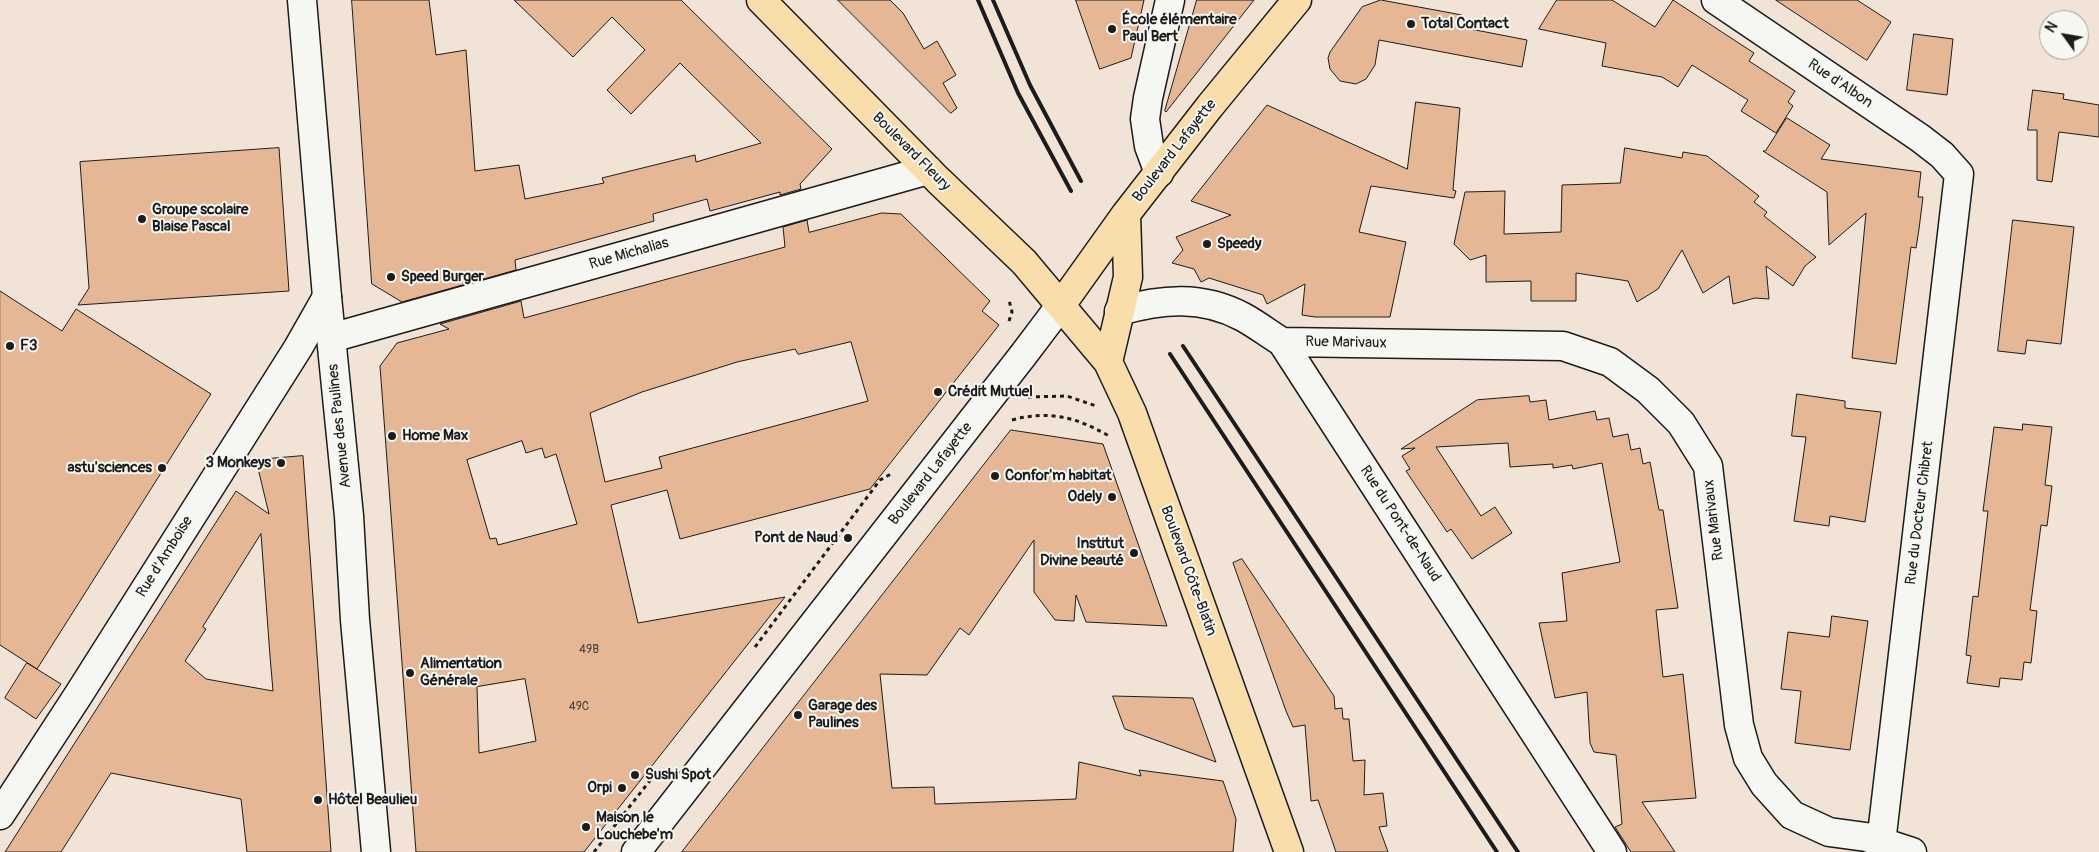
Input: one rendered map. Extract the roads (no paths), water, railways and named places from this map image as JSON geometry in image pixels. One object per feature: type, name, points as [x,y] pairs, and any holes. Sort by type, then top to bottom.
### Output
[{"type":"main road","name":"Boulevard Fleury","points":[[761,0],[928,170],[1024,262],[1061,305]]},
{"type":"main road","name":"Boulevard Lafayette","points":[[1061,305],[1126,214],[1210,106],[1297,0]]},
{"type":"main road","points":[[1108,362],[1128,277],[1126,214]]},
{"type":"main road","name":"Boulevard Côte-Blatin","points":[[1061,305],[1108,362],[1132,413],[1288,852]]},
{"type":"street","name":"Avenue des Paulines","points":[[302,0],[376,852]]},
{"type":"street","points":[[1159,173],[1149,146],[1145,119],[1170,0]]},
{"type":"street","name":"Rue d'Albon","points":[[1716,0],[1920,138],[1942,155],[1959,174]]},
{"type":"street","name":"Rue Michalias","points":[[330,338],[928,170]]},
{"type":"street","name":"Rue du Docteur Chibret","points":[[1881,848],[1959,174]]},
{"type":"street","name":"Rue d'Amboise","points":[[0,815],[282,374],[327,297]]},
{"type":"street","name":"Rue du Pont-de-Naud","points":[[1119,311],[1151,302],[1181,300],[1212,305],[1242,317],[1282,342],[1612,852]]},
{"type":"street","name":"Boulevard Lafayette","points":[[636,852],[1061,305]]},
{"type":"street","name":"Rue Marivaux","points":[[1282,342],[1563,346],[1610,362],[1648,390],[1681,423],[1708,466],[1739,725],[1748,758],[1764,784],[1792,815],[1829,832],[1866,837],[1881,848],[1912,852]]},
{"type":"railway","points":[[978,0],[1018,93],[1071,191]]},
{"type":"railway","points":[[993,0],[1030,85],[1081,181]]},
{"type":"railway","points":[[1183,346],[1518,852]]},
{"type":"railway","points":[[1170,354],[1497,852]]},
{"type":"place","name":"Total Contact","points":[[1411,24]]},
{"type":"place","name":"École élémentaire Paul Bert","points":[[1112,29]]},
{"type":"place","name":"Groupe scolaire Blaise Pascal","points":[[142,219]]},
{"type":"place","name":"Speedy","points":[[1207,244]]},
{"type":"place","name":"Speed Burger","points":[[391,277]]},
{"type":"place","name":"F3","points":[[10,346]]},
{"type":"place","name":"Crédit Mutuel","points":[[938,392]]},
{"type":"place","name":"Home Max","points":[[392,436]]},
{"type":"place","name":"3 Monkeys","points":[[281,463]]},
{"type":"place","name":"astu'sciences","points":[[162,468]]},
{"type":"place","name":"Confor'm habitat","points":[[995,476]]},
{"type":"place","name":"Odely","points":[[1112,497]]},
{"type":"place","name":"Pont de Naud","points":[[848,538]]},
{"type":"place","name":"Institut Divine beauté","points":[[1134,553]]},
{"type":"place","name":"Alimentation Générale","points":[[410,673]]},
{"type":"place","name":"Garage des Paulines","points":[[798,715]]},
{"type":"place","name":"Sushi Spot","points":[[635,775]]},
{"type":"place","name":"Orpi","points":[[622,788]]},
{"type":"place","name":"Hôtel Beaulieu","points":[[318,800]]},
{"type":"place","name":"Maison le Louchebe'm","points":[[586,827]]}]
